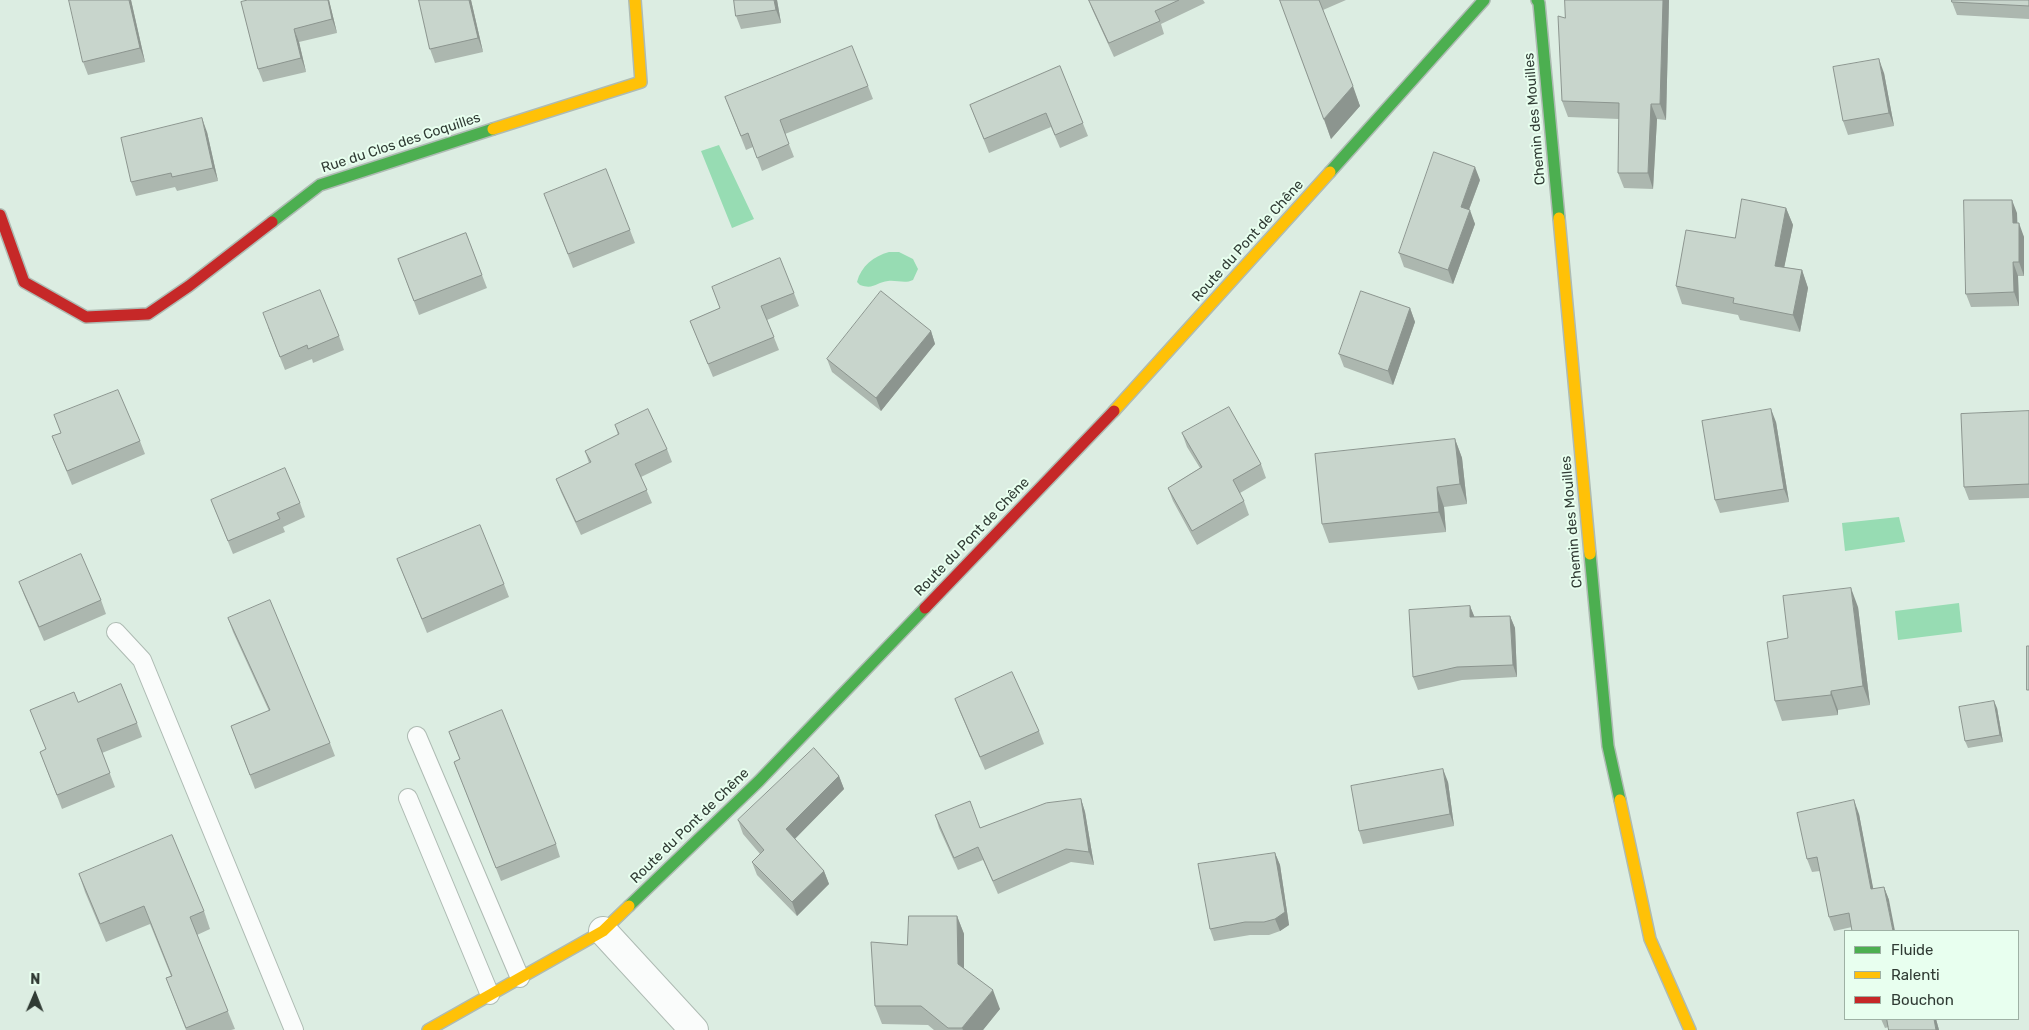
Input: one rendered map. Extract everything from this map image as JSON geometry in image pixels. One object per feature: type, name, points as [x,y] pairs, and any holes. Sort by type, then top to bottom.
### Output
[{"type":"street","name":"Rue du Clos des Coquilles","points":[[0,215],[24,282],[86,317],[148,314],[189,286],[320,185],[641,82],[634,0]]},
{"type":"street","name":"Route du Pont de Chêne","points":[[428,1030],[602,931],[759,781],[1144,380],[1484,0]]},
{"type":"street","name":"Chemin des Mouilles","points":[[1537,0],[1540,12],[1608,746],[1650,938],[1690,1030]]},
{"type":"street","points":[[602,931],[694,1030]]},
{"type":"lane","points":[[116,632],[142,660],[294,1030]]},
{"type":"lane","points":[[417,736],[520,978]]},
{"type":"lane","points":[[408,798],[490,995]]},
{"type":"shaded area","points":[[719,145],[754,219],[732,228],[701,151]]},
{"type":"shaded area","points":[[889,252],[899,252],[913,259],[918,269],[913,280],[907,282],[888,281],[869,287],[860,285],[857,282],[859,276],[869,262]]},
{"type":"shaded area","points":[[1899,517],[1905,542],[1845,551],[1842,523]]},
{"type":"shaded area","points":[[1959,603],[1962,632],[1898,640],[1895,611]]},
{"type":"building","points":[[69,0],[129,0],[140,48],[83,62]]},
{"type":"building","points":[[248,0],[328,0],[332,19],[294,29],[301,58],[258,69],[241,2]]},
{"type":"building","points":[[419,0],[469,0],[478,38],[430,49]]},
{"type":"building","points":[[734,0],[774,0],[776,10],[736,16]]},
{"type":"building","points":[[1089,0],[1179,0],[1155,11],[1160,21],[1109,43]]},
{"type":"building","points":[[1280,0],[1319,0],[1353,86],[1324,119]]},
{"type":"building","points":[[1565,0],[1663,0],[1660,104],[1651,104],[1648,173],[1618,173],[1619,103],[1562,101],[1558,16],[1565,18]]},
{"type":"building","points":[[1952,0],[2029,0],[2029,6],[1952,2]]},
{"type":"building","points":[[852,46],[868,86],[780,120],[789,144],[757,158],[748,133],[741,136],[725,97]]},
{"type":"building","points":[[1879,59],[1889,113],[1843,121],[1833,67]]},
{"type":"building","points":[[1060,66],[1083,123],[1055,135],[1046,113],[984,139],[970,105]]},
{"type":"building","points":[[202,118],[213,168],[172,177],[171,173],[131,182],[121,138]]},
{"type":"building","points":[[1434,152],[1475,167],[1461,207],[1470,210],[1448,270],[1399,253]]},
{"type":"building","points":[[606,169],[630,230],[568,254],[544,194]]},
{"type":"building","points":[[1742,199],[1786,208],[1775,266],[1802,270],[1793,315],[1733,303],[1734,298],[1676,286],[1686,230],[1735,238]]},
{"type":"building","points":[[1964,200],[2012,200],[2013,223],[2019,223],[2019,262],[2013,262],[2014,292],[1966,294]]},
{"type":"building","points":[[466,233],[482,275],[414,301],[398,259]]},
{"type":"building","points":[[780,258],[794,293],[761,306],[774,337],[708,364],[690,321],[720,308],[712,287]]},
{"type":"building","points":[[320,290],[339,336],[308,349],[307,345],[280,357],[263,313]]},
{"type":"building","points":[[881,291],[931,331],[876,398],[827,359]]},
{"type":"building","points":[[1361,291],[1410,308],[1388,371],[1339,354]]},
{"type":"building","points":[[118,390],[140,441],[67,471],[52,436],[61,433],[54,415]]},
{"type":"building","points":[[1229,407],[1261,464],[1233,480],[1244,501],[1192,531],[1168,488],[1202,467],[1182,433]]},
{"type":"building","points":[[648,409],[667,449],[635,464],[647,490],[576,522],[556,479],[591,462],[585,451],[619,434],[615,425]]},
{"type":"building","points":[[1771,409],[1784,489],[1715,500],[1702,421]]},
{"type":"building","points":[[2029,411],[2029,484],[1964,487],[1961,414]]},
{"type":"building","points":[[1455,439],[1460,484],[1437,487],[1439,512],[1322,524],[1315,454]]},
{"type":"building","points":[[285,468],[300,503],[277,513],[280,519],[228,541],[211,500]]},
{"type":"building","points":[[480,525],[504,584],[422,619],[397,559]]},
{"type":"building","points":[[81,554],[101,600],[39,627],[19,582]]},
{"type":"building","points":[[1851,588],[1863,686],[1831,691],[1831,695],[1775,701],[1767,642],[1788,638],[1783,596]]},
{"type":"building","points":[[270,600],[330,743],[250,775],[231,726],[270,710],[228,618]]},
{"type":"building","points":[[1470,606],[1470,617],[1510,616],[1513,665],[1457,667],[1413,677],[1409,610]]},
{"type":"building","points":[[2027,646],[2029,646],[2029,690],[2027,690]]},
{"type":"building","points":[[1012,672],[1039,731],[980,757],[955,699]]},
{"type":"building","points":[[121,684],[137,723],[97,739],[110,773],[57,795],[40,752],[46,749],[30,710],[74,692],[78,702]]},
{"type":"building","points":[[1994,701],[2000,735],[1965,741],[1959,707]]},
{"type":"building","points":[[502,710],[556,844],[496,868],[454,762],[460,759],[449,732]]},
{"type":"building","points":[[814,748],[839,776],[786,829],[824,871],[792,902],[752,862],[764,850],[738,820]]},
{"type":"building","points":[[1443,769],[1450,814],[1359,831],[1351,786]]},
{"type":"building","points":[[1081,799],[1089,852],[1066,849],[993,881],[978,847],[954,858],[935,815],[970,801],[980,828],[1046,803]]},
{"type":"building","points":[[1854,800],[1871,889],[1884,887],[1893,930],[1852,930],[1849,913],[1829,917],[1817,857],[1807,859],[1797,813]]},
{"type":"building","points":[[172,835],[204,911],[190,917],[228,1011],[186,1028],[166,978],[172,976],[144,906],[100,924],[79,874]]},
{"type":"building","points":[[1275,853],[1285,912],[1275,919],[1264,922],[1245,922],[1210,929],[1198,864]]},
{"type":"building","points":[[909,916],[957,916],[958,964],[993,990],[962,1028],[948,1028],[921,1006],[875,1006],[871,942],[907,945]]},
{"type":"building","points":[[1887,1020],[1934,1020],[1936,1030],[1889,1030]]},
{"type":"traffic: fast","points":[[1330,172],[1484,0]]},
{"type":"traffic: fast","points":[[1537,0],[1539,3],[1559,218]]},
{"type":"traffic: fast","points":[[272,222],[320,185],[493,129]]},
{"type":"traffic: fast","points":[[1590,554],[1608,746],[1620,800]]},
{"type":"traffic: fast","points":[[629,906],[759,781],[925,608]]},
{"type":"traffic: slow","points":[[493,129],[641,82],[635,0]]},
{"type":"traffic: slow","points":[[1114,411],[1330,172]]},
{"type":"traffic: slow","points":[[1559,218],[1590,554]]},
{"type":"traffic: slow","points":[[1620,800],[1650,939],[1690,1030]]},
{"type":"traffic: slow","points":[[428,1030],[603,931],[629,906]]},
{"type":"traffic: jam","points":[[0,215],[24,282],[86,317],[148,314],[189,286],[272,222]]},
{"type":"traffic: jam","points":[[925,608],[1114,411]]}]
